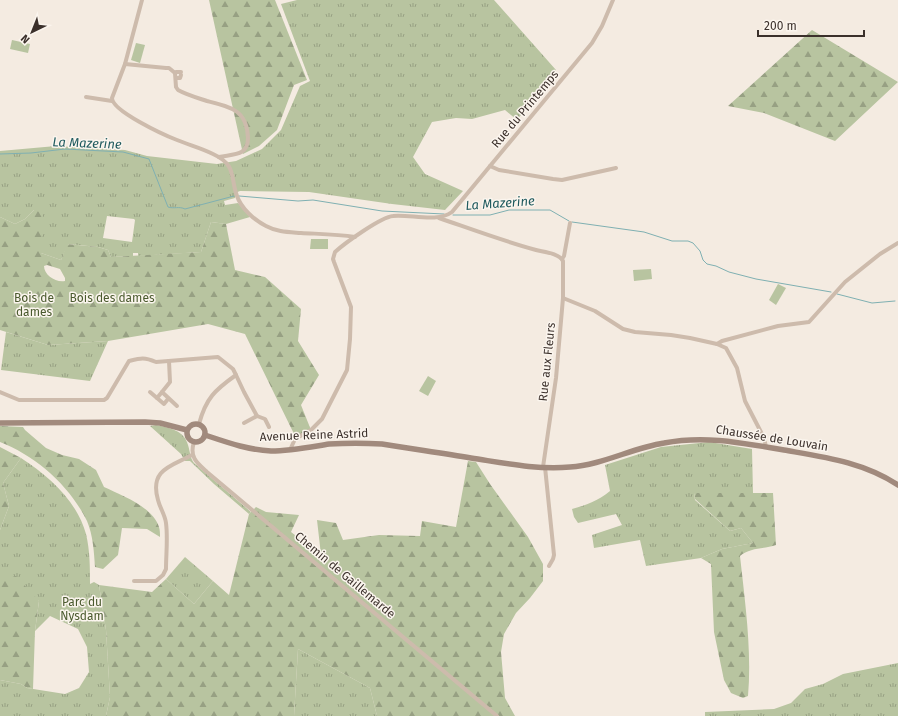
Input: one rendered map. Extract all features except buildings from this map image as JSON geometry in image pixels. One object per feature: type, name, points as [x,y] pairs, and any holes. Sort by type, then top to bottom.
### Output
[{"type":"main road","points":[[0,423],[145,422],[160,423],[186,430]]},
{"type":"main road","points":[[198,424],[203,427],[205,435],[199,442],[194,442],[188,439],[186,430],[190,425],[198,424]]},
{"type":"main road","name":"Avenue Reine Astrid","points":[[205,435],[230,443],[271,451],[340,443],[363,443],[382,444],[450,455]]},
{"type":"main road","name":"Chaussée de Louvain","points":[[450,455],[511,464],[544,467],[581,466],[650,446],[680,440],[728,440],[836,459],[864,467],[886,477],[898,485]]},
{"type":"street","points":[[112,101],[125,64],[142,0]]},
{"type":"street","name":"Rue du Printemps","points":[[437,217],[445,216],[452,212],[592,43],[602,26],[613,0]]},
{"type":"street","points":[[125,64],[166,68],[175,75],[176,87],[178,90],[236,110],[244,119],[248,130],[248,145],[246,149],[241,152],[220,157]]},
{"type":"street","points":[[175,75],[176,72],[181,74]]},
{"type":"street","points":[[86,97],[112,101],[122,111],[150,127],[177,140],[220,157],[227,164],[232,173],[239,200],[252,216],[262,224],[280,232],[356,237]]},
{"type":"street","points":[[490,166],[499,170],[553,180],[616,168]]},
{"type":"street","points":[[290,450],[295,439],[312,430],[322,419],[347,370],[351,307],[333,258],[335,252],[356,237],[386,217],[437,217],[555,255],[562,259]]},
{"type":"street","name":"Rue aux Fleurs","points":[[549,566],[554,555],[544,467],[556,378],[563,298],[562,259],[564,256],[570,223]]},
{"type":"street","points":[[717,344],[722,341],[778,326],[808,322],[845,282],[871,261],[898,243]]},
{"type":"street","points":[[563,298],[595,311],[623,329],[635,332],[678,336],[717,344],[726,348],[737,368],[745,401],[764,438],[766,447]]},
{"type":"street","points":[[0,392],[20,400],[104,400],[107,398],[129,361],[148,358],[156,362],[218,357],[234,370],[257,416],[265,419],[269,427]]},
{"type":"street","points":[[157,398],[170,382],[169,361]]},
{"type":"street","points":[[198,424],[203,408],[211,396],[236,375]]},
{"type":"street","points":[[150,392],[164,404],[168,398]]},
{"type":"street","points":[[162,392],[177,406]]},
{"type":"street","points":[[244,422],[257,416]]},
{"type":"street","points":[[134,581],[156,581],[165,573],[166,524],[156,493],[158,480],[166,467],[192,455],[194,442]]},
{"type":"street","name":"Chemin de Gaillemarde","points":[[192,455],[208,472],[497,716]]},
{"type":"green space","points":[[209,0],[275,0],[307,80],[294,85],[277,130],[259,146],[243,154]]},
{"type":"green space","points":[[297,0],[494,0],[556,70],[517,120],[505,110],[472,119],[456,118],[432,122],[413,157],[425,174],[463,191],[445,210],[309,192],[240,191],[235,193],[235,198],[224,201],[225,205],[238,203],[250,217],[226,224],[211,222],[201,252],[138,256],[138,253],[133,253],[133,256],[111,257],[108,250],[98,247],[68,244],[61,260],[41,253],[34,210],[25,219],[15,224],[0,217],[0,151],[56,146],[125,150],[147,156],[217,164],[236,161],[262,149],[281,130],[300,86],[310,81],[281,4]],"holes":[[[107,216],[134,219],[132,242],[103,238]]]},
{"type":"green space","points":[[812,30],[898,82],[835,141],[764,113],[728,106]]},
{"type":"green space","points":[[12,40],[30,44],[28,53],[10,49]]},
{"type":"green space","points":[[136,43],[145,45],[140,63],[131,60]]},
{"type":"green space","name":"Bois des dames","points":[[34,210],[43,213],[41,253],[61,260],[67,244],[98,247],[108,250],[111,257],[201,252],[211,222],[226,224],[235,270],[265,277],[301,309],[298,341],[319,375],[301,405],[311,430],[296,438],[245,334],[208,324],[108,341],[48,345],[0,330],[0,217],[15,224],[25,219]],"holes":[[[47,265],[60,269],[65,281],[58,281],[51,278],[46,272],[44,266]]]},
{"type":"green space","points":[[311,239],[328,239],[328,249],[310,249]]},
{"type":"green space","points":[[651,269],[652,279],[634,281],[633,270]]},
{"type":"green space","points":[[778,284],[786,288],[776,305],[769,300]]},
{"type":"green space","points":[[6,332],[48,345],[108,341],[90,381],[1,370]]},
{"type":"green space","points":[[428,376],[436,381],[428,396],[419,391]]},
{"type":"green space","points":[[156,425],[175,430],[180,433],[186,440],[194,463],[251,512],[249,514],[190,461],[185,461],[181,454],[150,426]]},
{"type":"green space","points":[[0,426],[23,427],[46,448],[62,455],[79,459],[96,470],[104,487],[136,502],[150,513],[156,520],[159,527],[160,537],[147,529],[122,528],[118,555],[103,569],[95,567],[91,532],[80,508],[61,484],[39,464],[26,455],[0,442]]},
{"type":"green space","points":[[709,442],[752,449],[753,493],[694,493],[695,500],[730,531],[741,528],[753,543],[722,549],[701,558],[646,566],[640,540],[594,548],[592,535],[622,525],[616,514],[578,523],[574,517],[572,509],[592,502],[610,491],[605,465],[661,447]]},
{"type":"green space","points":[[0,447],[21,458],[3,483],[9,506],[0,530]]},
{"type":"green space","name":"Parc du Nysdam","points":[[21,458],[42,473],[61,490],[76,511],[86,534],[90,565],[90,584],[94,582],[99,585],[106,630],[110,697],[106,716],[0,716],[0,680],[21,684],[27,688],[65,694],[79,688],[89,672],[87,647],[78,629],[50,616],[35,631],[39,601],[0,580],[0,530],[9,506],[3,483]]},
{"type":"green space","points":[[468,461],[476,462],[528,537],[543,564],[543,581],[516,613],[504,634],[501,652],[505,698],[515,716],[377,716],[370,688],[298,649],[294,716],[106,716],[110,697],[106,630],[99,585],[152,592],[166,579],[194,604],[213,581],[229,595],[249,514],[256,507],[266,512],[299,515],[291,532],[321,555],[317,520],[336,523],[343,540],[379,535],[420,536],[422,521],[456,527]]},
{"type":"green space","points":[[694,493],[773,493],[776,545],[748,551],[740,556],[749,661],[748,696],[743,698],[731,693],[724,680],[714,632],[711,564],[701,558],[722,549],[753,543],[741,528],[730,531],[695,499]]},
{"type":"green space","points":[[185,557],[213,581],[194,604],[166,579]]},
{"type":"green space","points":[[16,576],[39,601],[35,631],[33,689],[27,688],[21,684],[0,680],[0,580]]},
{"type":"green space","points":[[298,649],[370,688],[377,716],[294,716]]},
{"type":"green space","points":[[898,663],[898,716],[705,716],[705,712],[774,709],[791,703],[805,689],[823,684],[843,674]]},
{"type":"waterway","name":"La Mazerine","points":[[0,154],[31,153],[65,149],[123,152],[149,159],[168,207],[185,209],[234,196]]},
{"type":"waterway","name":"La Mazerine","points":[[239,196],[298,201],[313,200],[382,211],[444,214]]},
{"type":"waterway","name":"La Mazerine","points":[[453,215],[490,215],[509,210],[550,210],[569,221]]},
{"type":"waterway","points":[[572,222],[644,232],[672,241],[688,241],[693,243],[700,251],[703,260],[707,264],[729,272],[756,279],[831,292]]},
{"type":"waterway","points":[[837,294],[872,303],[895,301]]},
{"type":"park label","name":"Bois de dames","points":[[34,305]]}]
